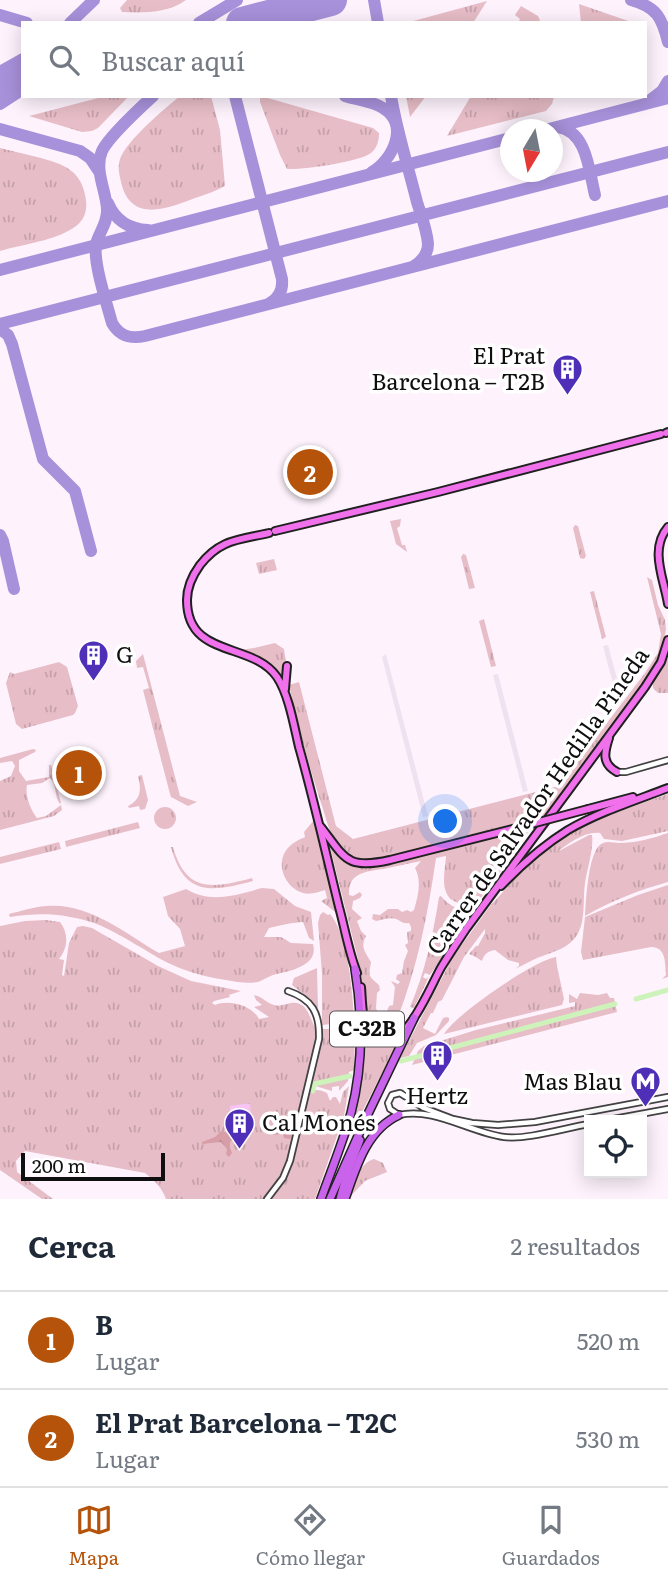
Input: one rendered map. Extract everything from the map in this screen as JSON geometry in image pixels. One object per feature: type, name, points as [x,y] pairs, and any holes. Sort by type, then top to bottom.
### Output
[{"type":"highway","name":"C-32B","points":[[320,1199],[340,1148],[353,1104],[360,1056],[360,1016],[355,969]]},
{"type":"highway","name":"C-32B","points":[[330,1199],[414,1018]]},
{"type":"highway","points":[[342,1199],[347,1174],[374,1101]]},
{"type":"highway","points":[[342,1199],[373,1136],[383,1125],[399,1115]]},
{"type":"main road","points":[[355,969],[285,695],[276,676],[265,665],[251,657],[215,645],[200,634],[191,621],[187,602],[192,577],[211,551],[230,541],[438,492],[665,433]]},
{"type":"main road","points":[[668,527],[660,541],[658,552],[668,604]]},
{"type":"main road","name":"Carrer de Salvador Hedilla Pineda","points":[[414,1018],[443,964],[481,908],[653,675],[668,640]]},
{"type":"main road","points":[[285,695],[287,666]]},
{"type":"main road","points":[[611,731],[605,757],[609,766],[617,772]]},
{"type":"main road","points":[[320,825],[341,854],[363,864],[390,860],[668,788]]},
{"type":"main road","points":[[481,908],[525,863],[568,830],[600,814],[668,788]]},
{"type":"main road","name":"C-32B","points":[[355,969],[360,981],[366,1026],[370,1035],[380,1041],[394,1040],[414,1018]]},
{"type":"street","points":[[617,772],[631,771],[668,760]]},
{"type":"street","points":[[267,1199],[283,1178],[290,1161],[319,1039],[318,1021],[313,1007],[303,998],[288,991]]},
{"type":"street","points":[[584,1125],[505,1137],[425,1115],[399,1115],[391,1111],[388,1103],[390,1096],[403,1094],[424,1108],[453,1119],[498,1125],[535,1122],[668,1097]]},
{"type":"street","points":[[635,1115],[668,1109]]},
{"type":"green space","points":[[127,0],[186,0],[164,10],[122,12],[120,8]]},
{"type":"green space","points":[[487,1],[474,21],[413,21]]},
{"type":"green space","points":[[579,4],[628,21],[581,21]]},
{"type":"green space","points":[[521,6],[538,16],[540,21],[519,21],[515,15]]},
{"type":"green space","points":[[98,98],[127,98],[92,131],[82,132],[29,116]]},
{"type":"green space","points":[[178,98],[212,98],[220,130],[225,186],[174,206],[153,210],[134,205],[127,198],[120,176],[120,159],[138,134]]},
{"type":"green space","points":[[260,98],[268,98],[373,128],[379,133],[377,144],[371,153],[355,159],[317,167],[287,169]]},
{"type":"green space","points":[[406,98],[424,98],[410,117]]},
{"type":"green space","points":[[470,98],[554,98],[546,111],[514,119],[500,119],[500,123],[447,136]]},
{"type":"green space","points":[[0,148],[55,162],[76,175],[86,200],[85,215],[80,223],[73,229],[53,237],[0,251]]},
{"type":"green space","points":[[401,519],[397,528],[407,552],[396,544],[390,521]]},
{"type":"green space","points":[[578,526],[586,556],[584,559],[580,558],[573,528]]},
{"type":"green space","points":[[466,555],[475,588],[469,589],[461,557]]},
{"type":"green space","points":[[274,559],[277,570],[259,574],[256,563]]},
{"type":"green space","points":[[647,577],[652,580],[665,620],[663,647],[650,673],[546,815],[380,859],[356,859],[344,853],[335,841],[327,821],[303,743],[289,685],[299,682],[336,826],[353,839],[559,786],[658,653],[661,634]]},
{"type":"green space","points":[[594,591],[606,637],[602,639],[590,592]]},
{"type":"green space","points":[[484,619],[496,666],[491,667],[479,621]]},
{"type":"green space","points":[[275,643],[284,649],[286,663],[282,679],[264,660],[239,650],[254,648]]},
{"type":"green space","points":[[143,654],[180,796],[197,802],[188,806],[170,794],[143,690],[149,688],[143,667],[137,668],[136,661]]},
{"type":"green space","points":[[668,656],[668,693],[658,693],[653,688],[653,682]]},
{"type":"green space","points":[[59,662],[67,667],[78,706],[75,713],[22,729],[16,724],[6,683],[10,672],[14,674]]},
{"type":"green space","points":[[33,749],[35,752],[19,760],[19,771],[26,781],[49,777],[51,765],[61,803],[50,778],[42,783],[27,785],[30,807],[37,818],[46,816],[61,805],[62,810],[54,816],[0,830],[0,781],[11,776],[15,766],[12,761],[0,763],[0,758]]},
{"type":"green space","points":[[142,775],[148,800],[145,809],[140,810],[139,806],[129,808],[138,797],[138,776]]},
{"type":"green space","points":[[668,794],[668,831],[622,841],[604,839],[600,833],[594,833],[577,838],[557,852],[592,835],[582,921],[573,940],[562,948],[515,969],[519,963],[508,960],[495,950],[487,953],[482,961],[469,954],[478,946],[485,929],[464,957],[442,1000],[438,1002],[423,1028],[435,1034],[443,1018],[449,1018],[449,1021],[436,1035],[417,1043],[409,1056],[400,1058],[453,957],[490,906],[523,870],[554,843],[596,819]]},
{"type":"green space","points":[[165,807],[173,810],[176,818],[173,826],[165,829],[157,826],[154,818],[157,810]]},
{"type":"green space","points":[[314,820],[339,915],[321,901],[327,898],[325,890],[303,893],[297,890],[287,881],[282,868],[287,849],[305,837],[304,832]]},
{"type":"green space","points":[[138,822],[140,828],[66,847],[65,841]]},
{"type":"green space","points":[[533,826],[480,899],[472,903],[458,903],[448,895],[444,883],[446,856],[436,858],[419,950],[406,995],[389,1038],[376,1035],[368,1024],[358,959],[330,847],[348,863],[371,867]],"holes":[[[421,861],[415,868],[419,883],[414,910],[402,912],[388,909],[380,915],[373,914],[372,919],[376,921],[394,918],[409,923],[411,927],[411,931],[407,932],[408,943],[405,945],[408,951],[402,973],[397,975],[396,979],[400,982],[398,984],[391,981],[395,987],[393,1005],[389,1006],[384,1018],[380,1019],[376,1008],[379,985],[370,975],[371,962],[363,946],[366,936],[357,921],[362,918],[352,909],[353,901],[362,895],[360,892],[349,895],[350,887],[356,877],[367,872]]]},
{"type":"green space","points":[[668,833],[668,882],[625,896],[585,916],[591,864],[598,847],[605,842],[631,842]]},
{"type":"green space","points":[[59,842],[61,849],[0,864],[0,857]]},
{"type":"green space","points":[[171,847],[185,873],[203,884],[225,884],[252,878],[253,881],[212,888],[192,883],[177,863]]},
{"type":"green space","points":[[668,885],[668,977],[662,979],[666,975],[662,952],[651,947],[583,960],[581,952],[585,917]]},
{"type":"green space","points":[[262,888],[274,889],[295,906],[311,912],[314,941],[309,938],[303,922],[269,928],[264,937],[281,937],[291,943],[313,944],[314,949],[312,958],[302,966],[254,983],[214,978],[182,969],[92,922],[47,914],[10,917],[9,914],[46,906],[77,909],[106,920],[159,953],[185,946],[180,929],[168,916],[163,897],[186,889],[195,894],[214,897]]},
{"type":"green space","points":[[441,896],[457,908],[476,909],[430,975],[425,973],[423,977],[428,977],[427,981],[414,1008],[410,1007],[424,967]]},
{"type":"green space","points":[[323,912],[330,914],[338,927],[349,966],[352,989],[354,1070],[349,1072],[348,1081],[339,1091],[339,1086],[332,1087],[332,1091],[312,1085],[322,1029],[331,1029],[341,1036],[332,1024],[322,1025],[318,923]]},
{"type":"green space","points":[[46,920],[60,922],[65,931],[66,946],[59,959],[64,960],[64,976],[69,943],[77,927],[83,926],[92,928],[158,966],[191,981],[241,991],[214,1001],[212,1003],[215,1005],[239,1005],[251,1010],[259,1019],[269,1017],[254,1007],[262,1005],[254,995],[274,1005],[297,1003],[305,1007],[316,1029],[313,1056],[287,1163],[264,1199],[166,1199],[158,1185],[145,1173],[25,1151],[16,1161],[17,1172],[53,1199],[42,1199],[0,1170],[0,926]]},
{"type":"green space","points":[[556,957],[564,999],[562,1005],[444,1034],[463,1014],[496,990],[530,968]]},
{"type":"green space","points":[[317,968],[318,1009],[292,985],[294,978]]},
{"type":"green space","points":[[580,993],[607,993],[610,998],[614,998],[617,1012],[412,1065],[418,1051],[424,1046],[476,1030],[575,1006],[575,1002],[569,1003],[569,994],[577,999]]},
{"type":"green space","points":[[369,1039],[387,1044],[398,1042],[344,1147],[356,1102],[365,1044]]},
{"type":"green space","points":[[349,1086],[344,1116],[315,1199],[270,1199],[290,1170],[310,1091],[325,1092],[330,1101],[336,1097],[340,1104],[343,1092]]},
{"type":"green space","points":[[281,1125],[291,1130],[293,1135],[290,1139],[284,1138],[283,1134],[269,1133],[270,1129]]},
{"type":"green space","points":[[232,1129],[240,1132],[230,1142],[232,1153],[229,1157],[221,1142],[202,1144],[220,1132],[229,1134]]},
{"type":"green space","points":[[374,1159],[383,1163],[387,1172],[365,1181],[348,1199],[360,1170]]},
{"type":"sand","points":[[250,1103],[251,1115],[230,1117],[230,1106]]},
{"type":"shaded area","points":[[608,645],[623,701],[619,706],[603,646]]},
{"type":"shaded area","points":[[386,654],[428,816],[423,817],[382,657]]},
{"type":"shaded area","points":[[498,674],[528,791],[523,792],[493,675]]},
{"type":"waterway","points":[[636,999],[668,990]]},
{"type":"waterway","points":[[401,1061],[615,1004]]},
{"type":"waterway","points":[[313,1091],[314,1084],[350,1076]]},
{"type":"taxiway","points":[[72,21],[94,0]]},
{"type":"taxiway","points":[[202,21],[237,0]]},
{"type":"taxiway","points":[[323,2],[330,0]]},
{"type":"taxiway","points":[[374,0],[378,21]]},
{"type":"taxiway","points":[[631,0],[653,10],[663,26],[668,42]]},
{"type":"taxiway","points":[[269,21],[313,4]]},
{"type":"taxiway","points":[[0,15],[21,21]]},
{"type":"taxiway","points":[[0,72],[21,60]]},
{"type":"taxiway","points":[[649,101],[662,91],[668,81]]},
{"type":"taxiway","points":[[0,104],[21,90]]},
{"type":"taxiway","points":[[151,98],[111,138],[102,151],[99,165],[107,214],[96,244],[101,284],[112,323],[122,334],[131,337],[145,336],[668,201]]},
{"type":"taxiway","points":[[236,98],[282,279],[280,293],[270,303]]},
{"type":"taxiway","points":[[353,98],[383,108],[396,123],[396,142],[392,151],[372,172]]},
{"type":"taxiway","points":[[391,98],[427,239],[426,254],[414,266]]},
{"type":"taxiway","points":[[563,125],[668,98]]},
{"type":"taxiway","points":[[563,128],[575,136],[581,144],[595,195]]},
{"type":"taxiway","points":[[0,129],[80,151],[90,158],[98,170]]},
{"type":"taxiway","points":[[0,270],[500,141]]},
{"type":"taxiway","points":[[0,324],[668,152]]},
{"type":"taxiway","points":[[108,203],[124,222],[135,228],[148,230]]},
{"type":"taxiway","points":[[0,329],[8,335],[12,344],[43,459],[75,491],[91,551]]},
{"type":"taxiway","points":[[0,535],[14,589]]},
{"type":"runway","points":[[250,21],[331,0]]},
{"type":"runway","points":[[0,85],[21,80]]},
{"type":"place","name":"El Prat Barcelona – T2B","points":[[568,396]]},
{"type":"place","name":"El Prat Barcelona – T2C","points":[[310,472]]},
{"type":"place","name":"G","points":[[93,682]]},
{"type":"place","name":"B","points":[[79,773]]},
{"type":"place","name":"Hertz","points":[[437,1082]]},
{"type":"place","name":"Mas Blau","points":[[645,1109]]},
{"type":"place","name":"Cal Monés","points":[[239,1150]]}]
